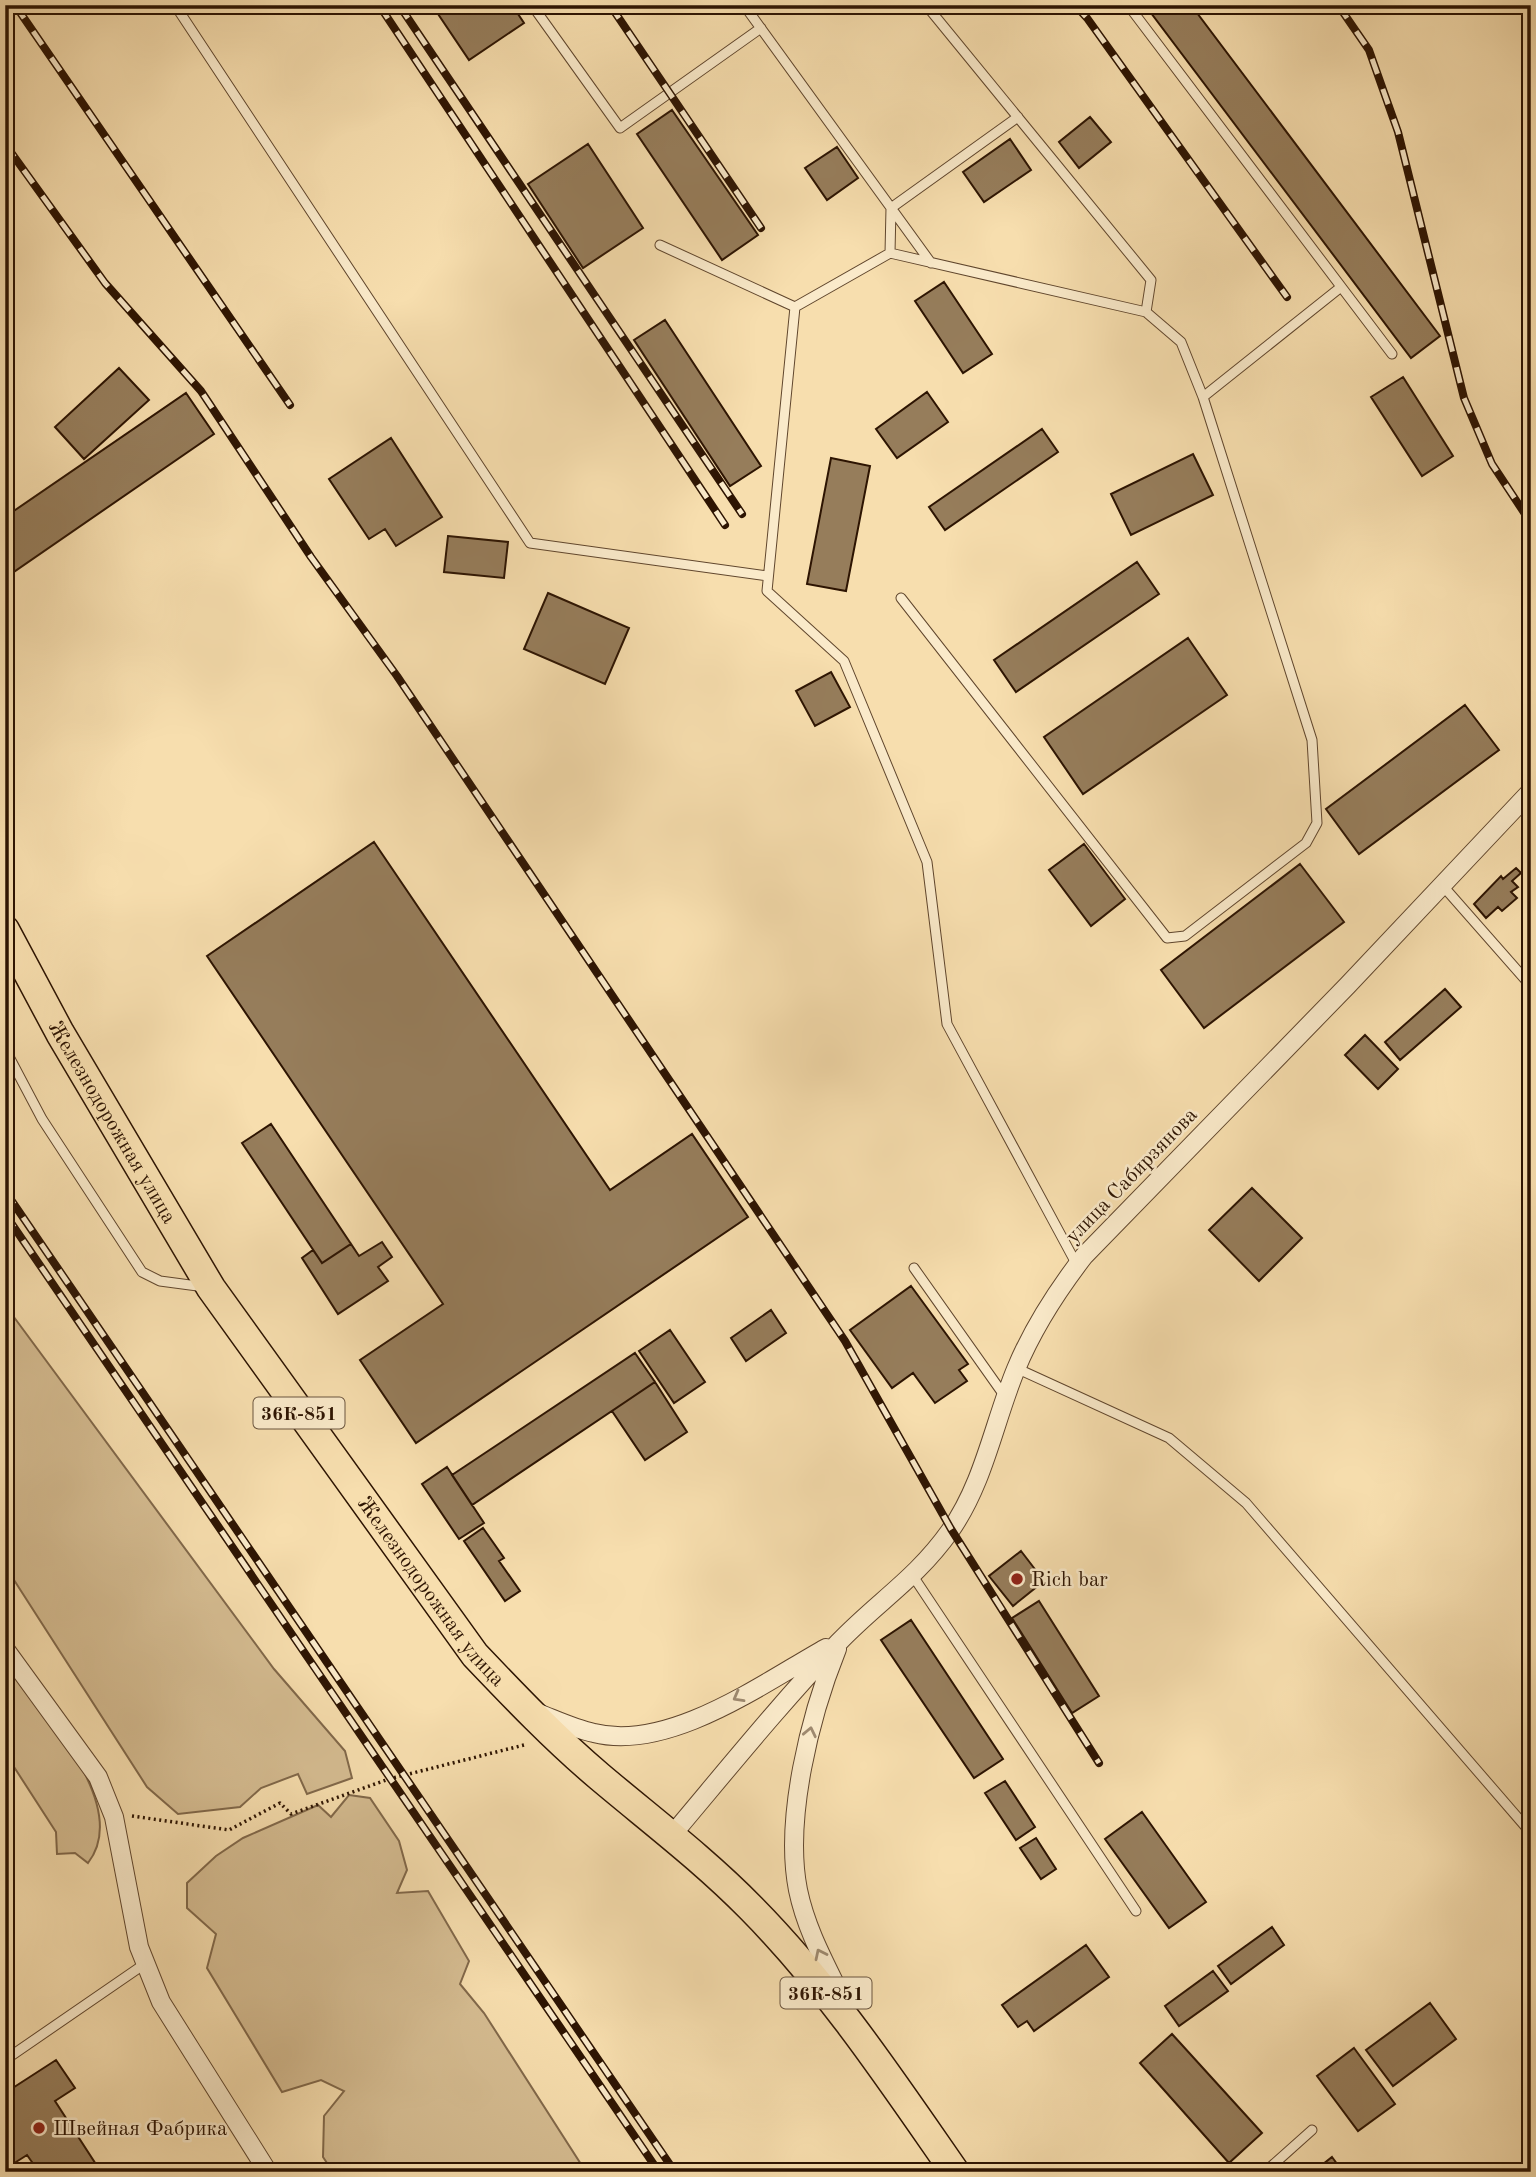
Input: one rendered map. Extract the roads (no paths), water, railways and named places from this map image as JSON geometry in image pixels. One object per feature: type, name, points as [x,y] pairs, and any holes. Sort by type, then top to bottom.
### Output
[{"type":"main road","name":"Железнодорожная улица","points":[[5,930],[60,1033],[211,1287],[475,1655],[526,1709],[752,1909],[803,1963],[861,2037],[954,2172]]},
{"type":"street","name":"улица Сабирзянова","points":[[841,1640],[913,1576],[951,1529],[965,1505],[1016,1368],[1058,1289],[1077,1265],[1143,1191],[1443,886],[1531,791]]},
{"type":"street","points":[[526,1709],[595,1734],[631,1736],[661,1730],[698,1718],[841,1640]]},
{"type":"street","points":[[671,1835],[841,1640]]},
{"type":"street","points":[[841,1640],[817,1699],[809,1734],[799,1797],[794,1863],[811,1934],[861,2037]]},
{"type":"street","points":[[5,1649],[98,1777],[114,1817],[124,1880],[145,1963],[161,2002],[268,2172]]},
{"type":"lane","points":[[176,5],[530,543],[768,576]]},
{"type":"lane","points":[[532,5],[620,128],[761,28]]},
{"type":"lane","points":[[744,5],[932,263]]},
{"type":"lane","points":[[926,5],[1151,279],[1146,312]]},
{"type":"lane","points":[[1128,5],[1392,354]]},
{"type":"lane","points":[[891,208],[1018,117]]},
{"type":"lane","points":[[890,253],[891,208]]},
{"type":"lane","points":[[660,245],[795,307]]},
{"type":"lane","points":[[795,307],[890,253],[1146,312],[1181,342],[1203,397],[1312,740],[1317,823],[1306,844],[1185,936],[1167,938],[901,598]]},
{"type":"lane","points":[[1203,397],[1341,287]]},
{"type":"lane","points":[[795,307],[767,591],[844,661],[926,862],[947,1024],[1077,1265]]},
{"type":"lane","points":[[1443,886],[1531,986]]},
{"type":"lane","points":[[5,1049],[43,1119],[142,1272],[160,1281],[211,1287]]},
{"type":"lane","points":[[915,1268],[1006,1398]]},
{"type":"lane","points":[[1016,1368],[1169,1438],[1246,1503],[1531,1833]]},
{"type":"lane","points":[[913,1576],[1136,1911]]},
{"type":"lane","points":[[5,2060],[145,1963]]},
{"type":"lane","points":[[1265,2172],[1312,2130]]},
{"type":"railway","points":[[15,5],[290,405]]},
{"type":"railway","points":[[379,5],[725,525]]},
{"type":"railway","points":[[399,5],[742,514]]},
{"type":"railway","points":[[610,5],[761,228]]},
{"type":"railway","points":[[1075,5],[1287,297]]},
{"type":"railway","points":[[1338,5],[1369,50],[1398,132],[1464,398],[1492,464],[1531,523]]},
{"type":"railway","points":[[5,144],[105,283],[201,391],[311,557],[397,676],[845,1341],[951,1529],[1099,1763]]},
{"type":"railway","points":[[5,1191],[675,2172]]},
{"type":"railway","points":[[5,1214],[659,2172]]},
{"type":"place","name":"Rich bar","points":[[1017,1579]]},
{"type":"place","name":"Швейная Фабрика","points":[[39,2128]]}]
